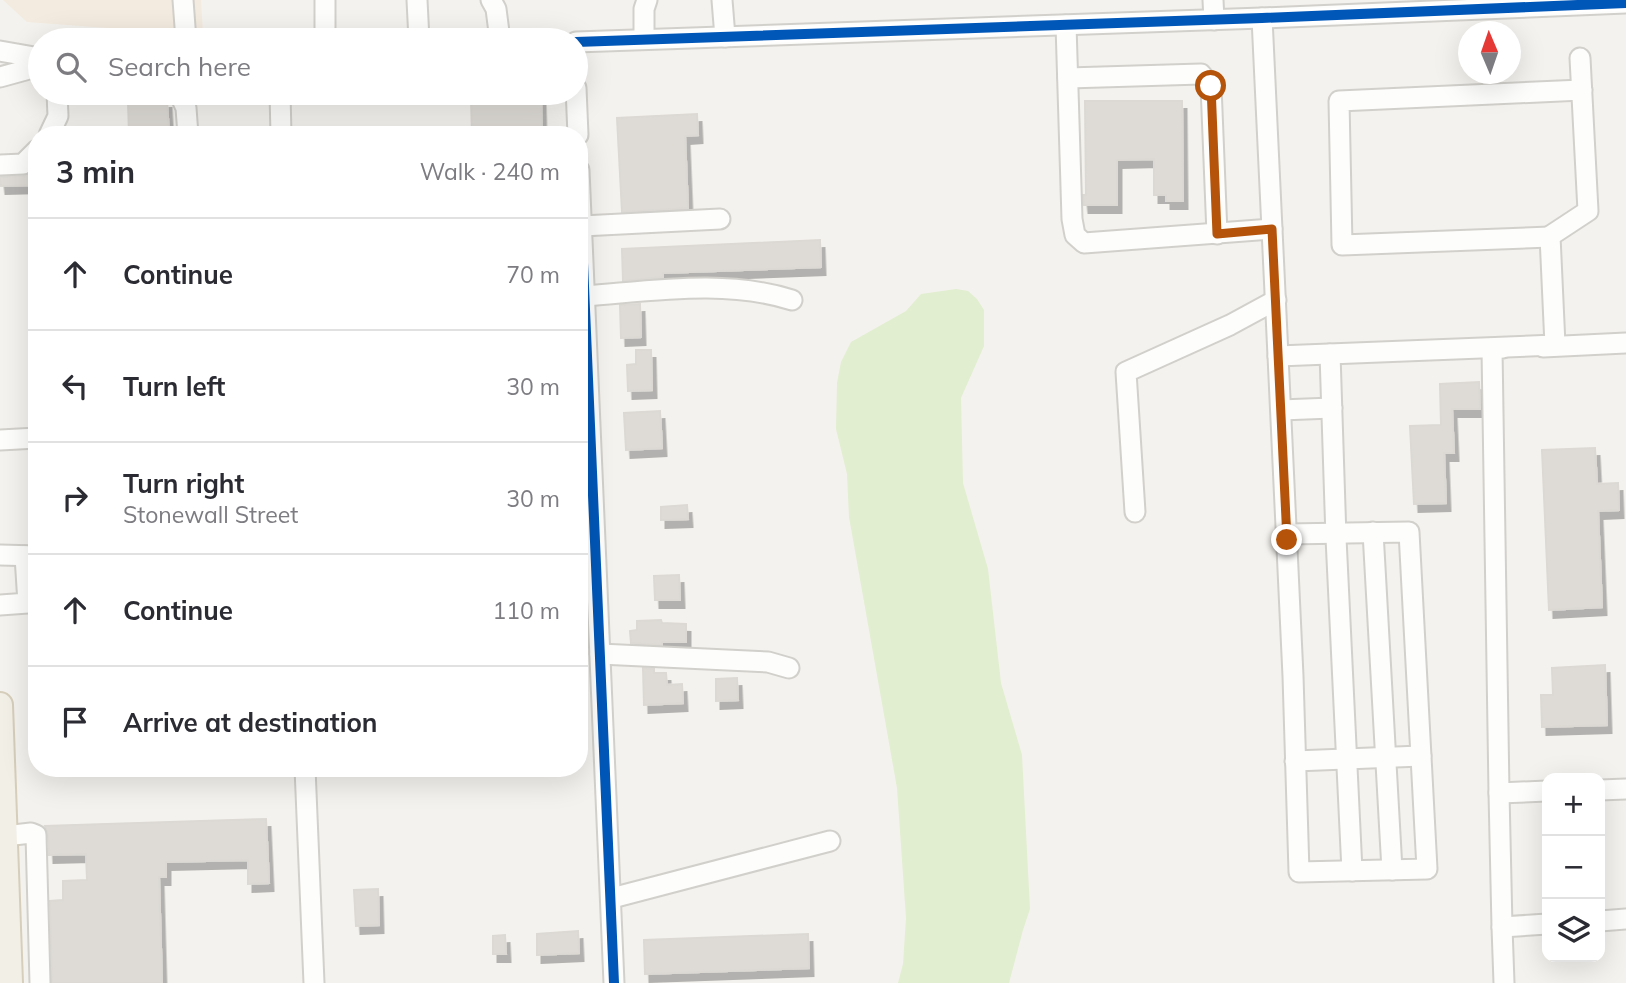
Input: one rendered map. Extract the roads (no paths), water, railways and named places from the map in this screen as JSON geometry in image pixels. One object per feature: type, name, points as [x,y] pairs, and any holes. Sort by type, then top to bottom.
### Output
[{"type":"main road","points":[[0,705],[9,983]]},
{"type":"street","points":[[183,0],[185,28]]},
{"type":"street","points":[[325,0],[325,28]]},
{"type":"street","points":[[417,0],[418,28]]},
{"type":"street","points":[[491,0],[496,9],[498,28]]},
{"type":"street","points":[[644,39],[644,9],[647,0]]},
{"type":"street","points":[[722,0],[725,37]]},
{"type":"street","points":[[1213,0],[1214,20]]},
{"type":"street","points":[[588,41],[1262,18],[1384,7],[1626,3]]},
{"type":"street","points":[[1262,18],[1287,534],[1299,873],[1427,869],[1409,532],[1287,534]]},
{"type":"street","points":[[1066,25],[1072,219],[1075,235],[1084,243],[1272,229]]},
{"type":"street","points":[[0,51],[28,56]]},
{"type":"street","points":[[1580,58],[1582,90],[1588,211],[1550,237],[1342,245],[1339,101],[1582,90]]},
{"type":"street","points":[[0,78],[28,70]]},
{"type":"street","points":[[1068,78],[1200,74],[1211,86],[1217,234]]},
{"type":"street","points":[[53,126],[58,116],[58,105]]},
{"type":"street","points":[[184,105],[187,126]]},
{"type":"street","points":[[280,105],[281,126]]},
{"type":"street","points":[[577,105],[578,126]]},
{"type":"street","points":[[0,165],[23,164],[28,159]]},
{"type":"street","points":[[588,226],[720,219]]},
{"type":"street","points":[[1492,349],[1555,345],[1550,237]]},
{"type":"street","points":[[588,305],[692,288],[770,293],[792,300]]},
{"type":"street","points":[[1135,512],[1125,373],[1230,325],[1276,300]]},
{"type":"street","points":[[1278,356],[1626,344]]},
{"type":"street","points":[[1492,349],[1504,983]]},
{"type":"street","points":[[1330,354],[1352,871]]},
{"type":"street","points":[[588,408],[614,983]]},
{"type":"street","points":[[1281,410],[1332,408]]},
{"type":"street","points":[[0,440],[28,438]]},
{"type":"street","points":[[1373,533],[1392,870]]},
{"type":"street","points":[[0,555],[28,556]]},
{"type":"street","points":[[0,605],[28,603]]},
{"type":"street","points":[[600,654],[768,662],[789,668]]},
{"type":"street","points":[[1295,761],[1421,756]]},
{"type":"street","points":[[305,777],[314,983]]},
{"type":"street","points":[[1605,790],[1626,789]]},
{"type":"street","points":[[1499,793],[1542,792]]},
{"type":"street","points":[[5,836],[30,833],[36,835],[40,983]]},
{"type":"street","points":[[611,898],[830,841]]},
{"type":"street","points":[[1605,921],[1626,919]]},
{"type":"street","points":[[1502,927],[1542,924]]}]
